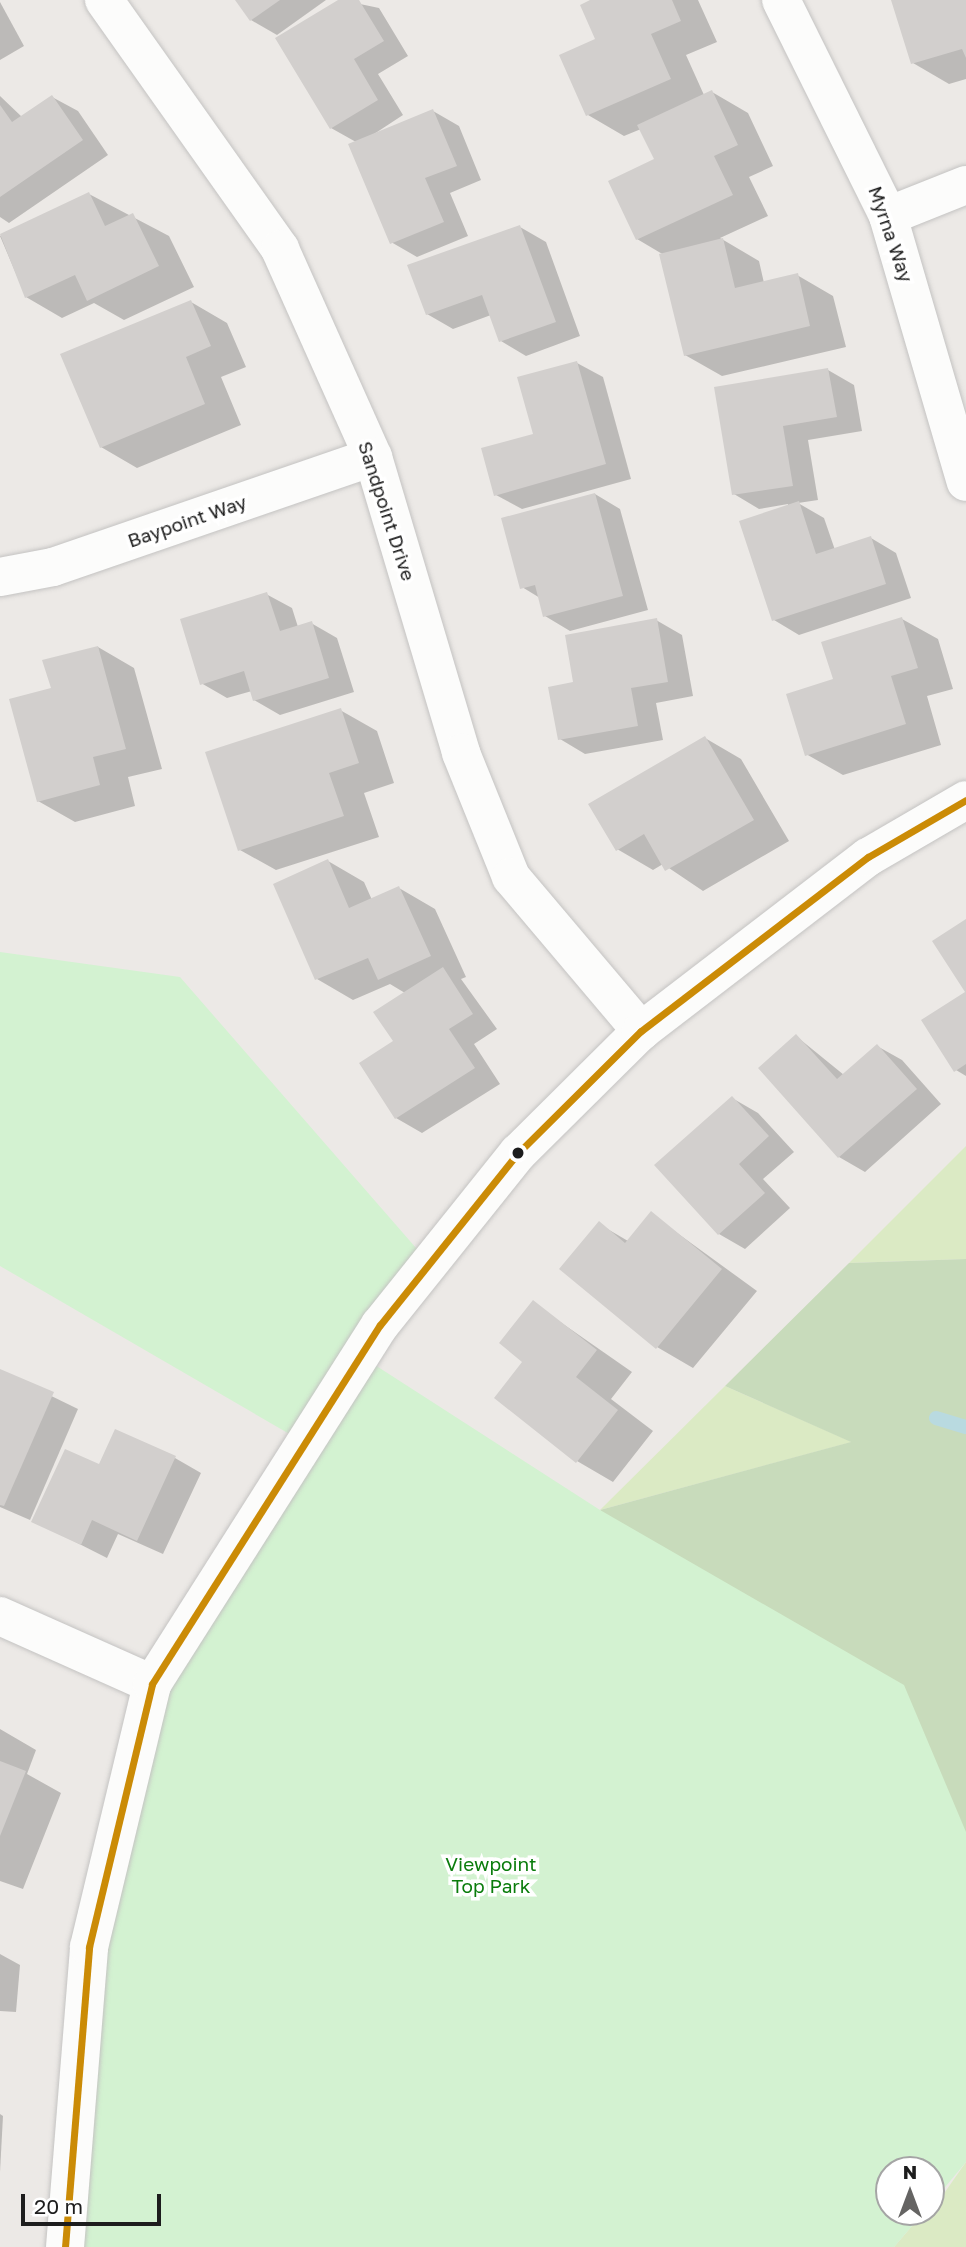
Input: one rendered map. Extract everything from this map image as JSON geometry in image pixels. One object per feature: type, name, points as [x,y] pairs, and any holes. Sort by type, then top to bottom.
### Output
[{"type":"street","name":"Sandpoint Drive","points":[[104,0],[280,249],[373,457],[461,753],[511,877],[641,1031]]},
{"type":"street","name":"Myrna Way","points":[[781,0],[888,216],[966,482]]},
{"type":"street","points":[[888,216],[966,185]]},
{"type":"street","name":"Baypoint Way","points":[[0,577],[53,568],[373,457]]},
{"type":"street","points":[[65,2247],[89,1947],[152,1684],[380,1325],[519,1153],[641,1031],[868,857],[966,800]]},
{"type":"street","points":[[0,1616],[152,1684]]},
{"type":"green space","name":"Viewpoint Top Park","points":[[0,952],[180,977],[430,1264],[361,1356],[600,1510],[904,1685],[966,1832],[966,2162],[945,2187],[945,2156],[875,2156],[875,2226],[912,2226],[894,2247],[65,2247],[89,1947],[152,1684],[305,1443],[0,1266]]},
{"type":"green space","points":[[966,1146],[966,1259],[849,1263]]},
{"type":"green space","points":[[966,1259],[966,1841],[600,1510],[851,1442],[725,1386],[849,1263]]},
{"type":"green space","points":[[725,1386],[852,1442],[600,1510]]},
{"type":"green space","points":[[966,2162],[966,2247],[894,2247],[912,2226],[945,2226],[945,2192]]},
{"type":"building","points":[[235,0],[280,0],[250,21]]},
{"type":"building","points":[[338,0],[359,0],[384,41],[354,59],[378,100],[330,129],[275,38]]},
{"type":"building","points":[[590,0],[672,0],[681,21],[651,34],[671,79],[586,116],[559,55],[595,39],[580,5]]},
{"type":"building","points":[[891,0],[966,0],[966,58],[962,49],[911,64]]},
{"type":"building","points":[[712,90],[738,145],[714,156],[733,195],[636,240],[608,181],[654,159],[637,125]]},
{"type":"building","points":[[52,95],[83,140],[0,197],[0,105],[12,122]]},
{"type":"building","points":[[433,109],[457,166],[425,178],[444,222],[390,244],[348,144]]},
{"type":"building","points":[[89,192],[105,226],[133,213],[159,266],[87,301],[75,275],[25,298],[0,234]]},
{"type":"building","points":[[520,225],[556,322],[499,342],[482,295],[426,315],[407,265]]},
{"type":"building","points":[[723,238],[735,288],[798,273],[810,326],[684,356],[659,254]]},
{"type":"building","points":[[191,300],[211,346],[186,357],[205,404],[100,448],[60,354]]},
{"type":"building","points":[[577,361],[606,464],[494,496],[481,448],[533,434],[517,377]]},
{"type":"building","points":[[828,368],[837,417],[783,426],[793,486],[732,495],[714,387]]},
{"type":"building","points":[[595,493],[623,596],[543,617],[535,585],[520,589],[501,518]]},
{"type":"building","points":[[799,501],[816,554],[871,536],[886,584],[772,621],[739,521]]},
{"type":"building","points":[[267,592],[280,631],[312,621],[329,678],[253,701],[244,671],[200,685],[180,619]]},
{"type":"building","points":[[902,617],[918,668],[891,676],[906,724],[805,756],[786,694],[833,679],[821,642]]},
{"type":"building","points":[[657,618],[668,682],[631,688],[638,726],[558,740],[548,687],[573,682],[565,635]]},
{"type":"building","points":[[98,646],[126,749],[93,757],[100,785],[37,802],[9,699],[51,688],[42,660]]},
{"type":"building","points":[[341,708],[359,763],[329,773],[344,816],[238,851],[205,752]]},
{"type":"building","points":[[705,736],[754,820],[665,871],[644,834],[616,851],[588,804]]},
{"type":"building","points":[[328,859],[349,908],[399,886],[431,956],[378,980],[368,958],[315,980],[273,884]]},
{"type":"building","points":[[966,919],[966,1064],[954,1072],[921,1020],[965,992],[932,941]]},
{"type":"building","points":[[443,967],[473,1014],[449,1029],[475,1068],[395,1119],[359,1063],[393,1041],[373,1012]]},
{"type":"building","points":[[796,1034],[837,1079],[877,1044],[917,1089],[838,1158],[758,1068]]},
{"type":"building","points":[[732,1096],[769,1136],[739,1164],[765,1193],[718,1235],[654,1165]]},
{"type":"building","points":[[651,1211],[722,1269],[656,1349],[559,1269],[599,1221],[625,1243]]},
{"type":"building","points":[[533,1300],[597,1350],[576,1377],[618,1410],[576,1463],[494,1398],[522,1362],[499,1343]]},
{"type":"building","points":[[0,1369],[54,1392],[4,1506],[0,1505]]},
{"type":"building","points":[[115,1429],[176,1456],[137,1541],[92,1520],[81,1545],[31,1522],[65,1449],[99,1464]]},
{"type":"building","points":[[0,1761],[26,1771],[0,1836]]},
{"type":"waterway","points":[[936,1418],[966,1427]]},
{"type":"transit line","points":[[65,2247],[89,1947],[152,1684],[380,1325],[518,1153],[641,1031],[868,857],[966,800]]}]
